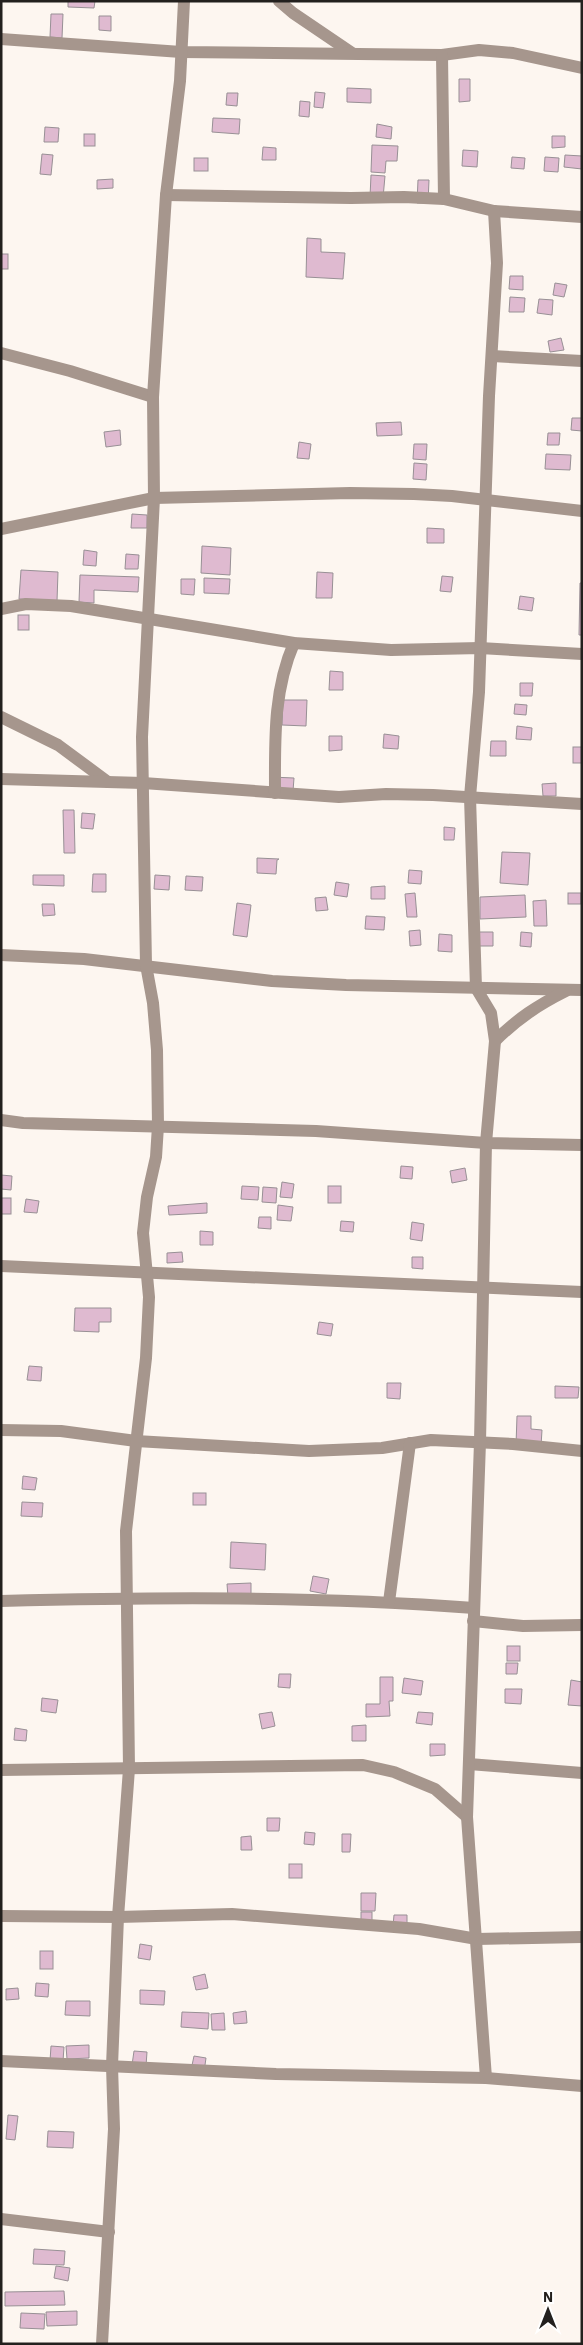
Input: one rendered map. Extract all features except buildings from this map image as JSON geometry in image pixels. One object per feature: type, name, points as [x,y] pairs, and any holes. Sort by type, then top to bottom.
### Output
[{"type":"street","points":[[102,2344],[114,2129],[112,2066],[118,1917],[129,1769],[126,1531],[146,1358],[148,1298],[143,1233],[147,1197],[156,1157],[158,1126],[157,1050],[153,1003],[146,966],[142,736],[154,498],[153,397],[166,195],[181,52],[184,1]]},
{"type":"street","points":[[279,1],[293,13],[352,53]]},
{"type":"street","points":[[1,39],[181,52],[442,55],[479,50],[513,53],[582,68]]},
{"type":"street","points":[[442,55],[444,199]]},
{"type":"street","points":[[166,195],[351,198],[404,196],[444,199],[494,211],[582,217]]},
{"type":"street","points":[[486,2078],[478,1939],[467,1818],[480,1442],[486,1143],[495,1041],[491,1012],[476,988],[470,797],[480,648],[492,356],[498,263],[494,211]]},
{"type":"street","points":[[1,353],[70,371],[153,397]]},
{"type":"street","points":[[492,356],[582,361]]},
{"type":"street","points":[[1,529],[36,520],[72,515],[154,498],[350,493],[452,496],[582,511]]},
{"type":"street","points":[[1,609],[26,604],[71,606],[294,643],[391,650],[480,648],[582,654]]},
{"type":"street","points":[[274,793],[274,721],[284,664],[294,643]]},
{"type":"street","points":[[1,717],[58,745],[108,782]]},
{"type":"street","points":[[1,779],[143,783],[339,797],[386,794],[582,804]]},
{"type":"street","points":[[1,954],[84,959],[272,982],[582,990]]},
{"type":"street","points":[[495,1041],[515,1021],[536,1006],[568,989]]},
{"type":"street","points":[[1,1120],[23,1123],[316,1131],[486,1143],[582,1145]]},
{"type":"street","points":[[1,1266],[582,1292]]},
{"type":"street","points":[[1,1430],[61,1431],[136,1441],[309,1451],[382,1448],[431,1440],[480,1442],[582,1451]]},
{"type":"street","points":[[389,1602],[410,1443]]},
{"type":"street","points":[[1,1601],[128,1598],[389,1602],[474,1608]]},
{"type":"street","points":[[473,1621],[523,1626],[582,1625]]},
{"type":"street","points":[[469,1764],[582,1773]]},
{"type":"street","points":[[1,1770],[129,1769],[235,1765],[363,1765],[394,1772],[435,1789],[467,1818]]},
{"type":"street","points":[[1,1916],[118,1917],[232,1914],[419,1929],[478,1939],[582,1937]]},
{"type":"street","points":[[1,2061],[276,2074],[486,2078],[582,2086]]},
{"type":"street","points":[[1,2220],[109,2232]]}]
